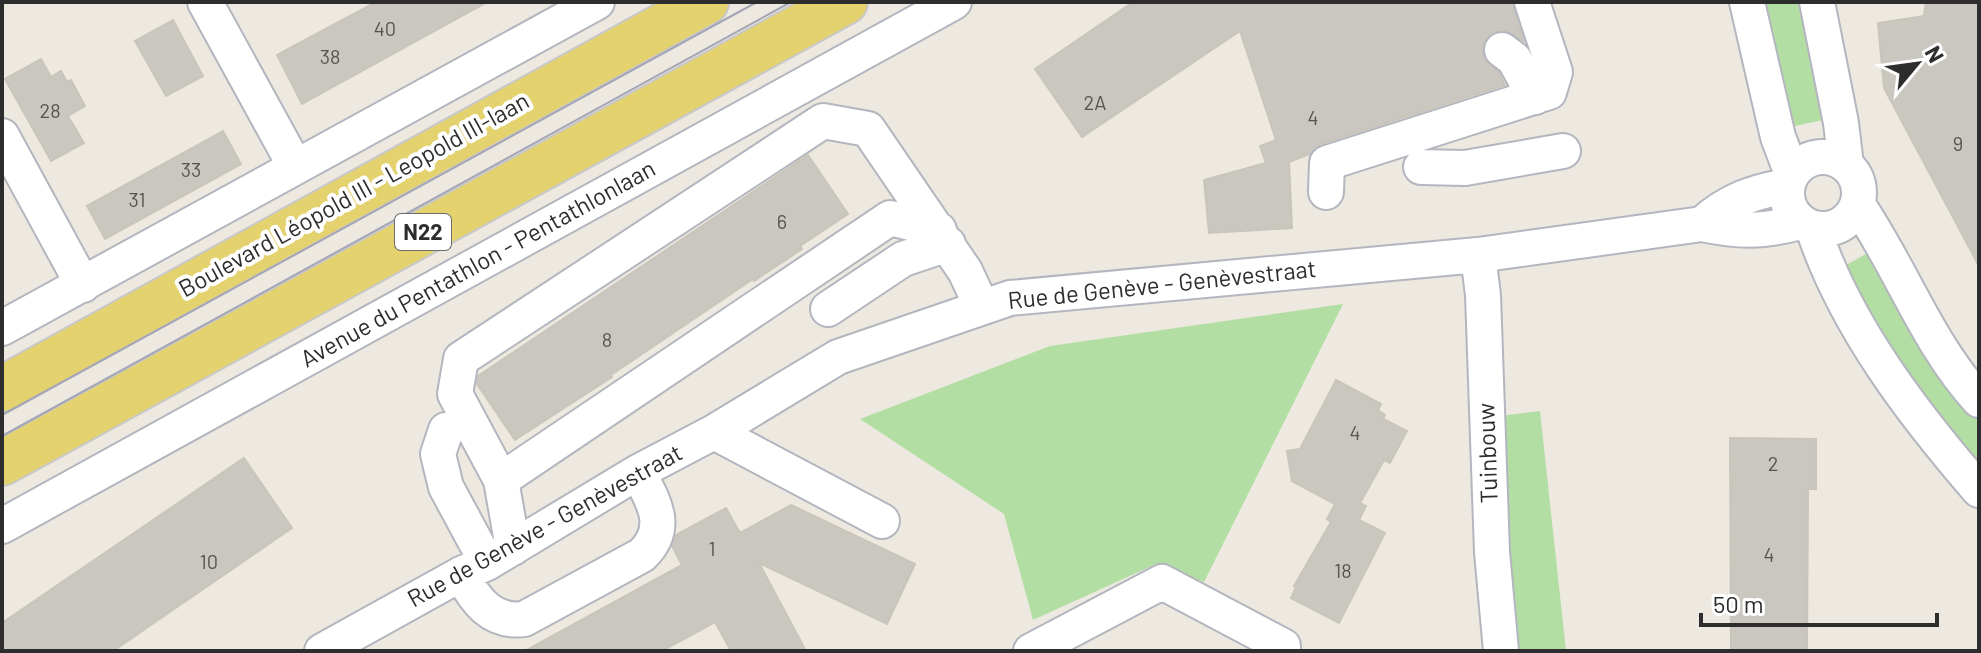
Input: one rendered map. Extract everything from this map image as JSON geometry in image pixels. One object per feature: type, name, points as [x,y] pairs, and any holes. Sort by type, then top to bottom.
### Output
[{"type":"main road","name":"Boulevard Léopold III - Leopold III-laan","points":[[2,389],[706,2]]},
{"type":"main road","name":"N22","points":[[2,463],[845,2]]},
{"type":"street","points":[[205,2],[295,166]]},
{"type":"street","points":[[2,328],[597,2]]},
{"type":"street","name":"Avenue du Pentathlon - Pentathlonlaan","points":[[2,526],[954,2]]},
{"type":"street","points":[[1326,192],[1327,163],[1549,92],[1555,72],[1532,2]]},
{"type":"street","points":[[1747,2],[1790,180],[1789,206],[1807,225],[1826,267],[1873,349],[1921,420],[1979,490]]},
{"type":"street","points":[[1807,225],[1835,228],[1852,215],[1858,205],[1858,183],[1846,165],[1841,123],[1817,2]]},
{"type":"street","points":[[1502,50],[1514,59],[1535,97]]},
{"type":"street","points":[[638,472],[656,507],[658,522],[654,544],[642,555],[524,619],[509,621],[489,611],[473,595],[487,562],[501,480],[455,394],[461,359],[823,121],[868,129],[965,271],[982,307]]},
{"type":"street","points":[[2,136],[83,285]]},
{"type":"street","points":[[1421,167],[1465,168],[1563,151]]},
{"type":"street","points":[[1790,180],[1800,165],[1811,159],[1835,159],[1846,165]]},
{"type":"street","name":"Rue de Genève - Genèvestraat","points":[[1702,224],[1722,206],[1790,180]]},
{"type":"street","points":[[1858,205],[1885,246],[1921,319],[1979,400]]},
{"type":"street","points":[[501,480],[890,218],[943,237]]},
{"type":"street","name":"Rue de Genève - Genèvestraat","points":[[334,648],[638,472],[714,432],[838,357],[1010,298],[1478,255],[1702,224],[1736,231],[1807,225]]},
{"type":"street","points":[[828,309],[903,259],[943,237]]},
{"type":"street","name":"Tuinbouw","points":[[1478,255],[1483,295],[1492,552],[1501,651]]},
{"type":"street","points":[[446,430],[438,454],[446,487],[487,562]]},
{"type":"street","points":[[714,432],[882,521]]},
{"type":"street","points":[[1031,651],[1162,582],[1283,646],[1283,651]]},
{"type":"green space","points":[[1764,2],[1802,2],[1827,119],[1791,127]]},
{"type":"green space","points":[[1873,250],[1979,417],[1979,473],[1942,431],[1839,269]]},
{"type":"green space","points":[[1343,304],[1204,582],[1156,564],[1033,620],[1004,514],[860,419],[1050,346]]},
{"type":"green space","points":[[1540,411],[1566,651],[1514,651],[1499,416]]},
{"type":"building","points":[[376,2],[487,2],[302,104],[277,55]]},
{"type":"building","points":[[1133,2],[1513,2],[1524,41],[1504,30],[1493,32],[1482,48],[1484,59],[1499,72],[1505,85],[1321,144],[1310,154],[1289,162],[1292,228],[1209,233],[1204,180],[1266,163],[1260,146],[1276,140],[1240,31],[1082,137],[1035,69]]},
{"type":"building","points":[[1926,2],[1979,2],[1979,266],[1884,88],[1878,23],[1924,16]]},
{"type":"building","points":[[173,20],[203,76],[166,96],[135,41]]},
{"type":"building","points":[[41,59],[51,77],[61,71],[67,82],[71,80],[85,106],[68,116],[84,143],[51,161],[5,79]]},
{"type":"building","points":[[223,131],[241,164],[105,239],[87,206]]},
{"type":"building","points":[[808,155],[848,214],[800,246],[802,249],[515,440],[477,384],[478,376]]},
{"type":"building","points":[[1336,380],[1381,404],[1378,410],[1385,415],[1383,419],[1407,431],[1390,463],[1384,460],[1360,503],[1366,506],[1359,520],[1385,533],[1339,623],[1291,598],[1294,586],[1331,522],[1327,519],[1335,504],[1292,481],[1287,451],[1300,449]]},
{"type":"building","points":[[1730,438],[1816,439],[1816,489],[1808,489],[1807,651],[1731,651]]},
{"type":"building","points":[[244,458],[292,528],[113,651],[2,651],[2,623]]},
{"type":"building","points":[[791,505],[915,564],[887,624],[759,563],[806,651],[731,651],[715,622],[662,651],[525,651],[682,565],[672,546],[676,535],[726,508],[740,533]]},
{"type":"tram line","points":[[2,415],[757,2]]},
{"type":"tram line","points":[[2,436],[791,2]]}]
